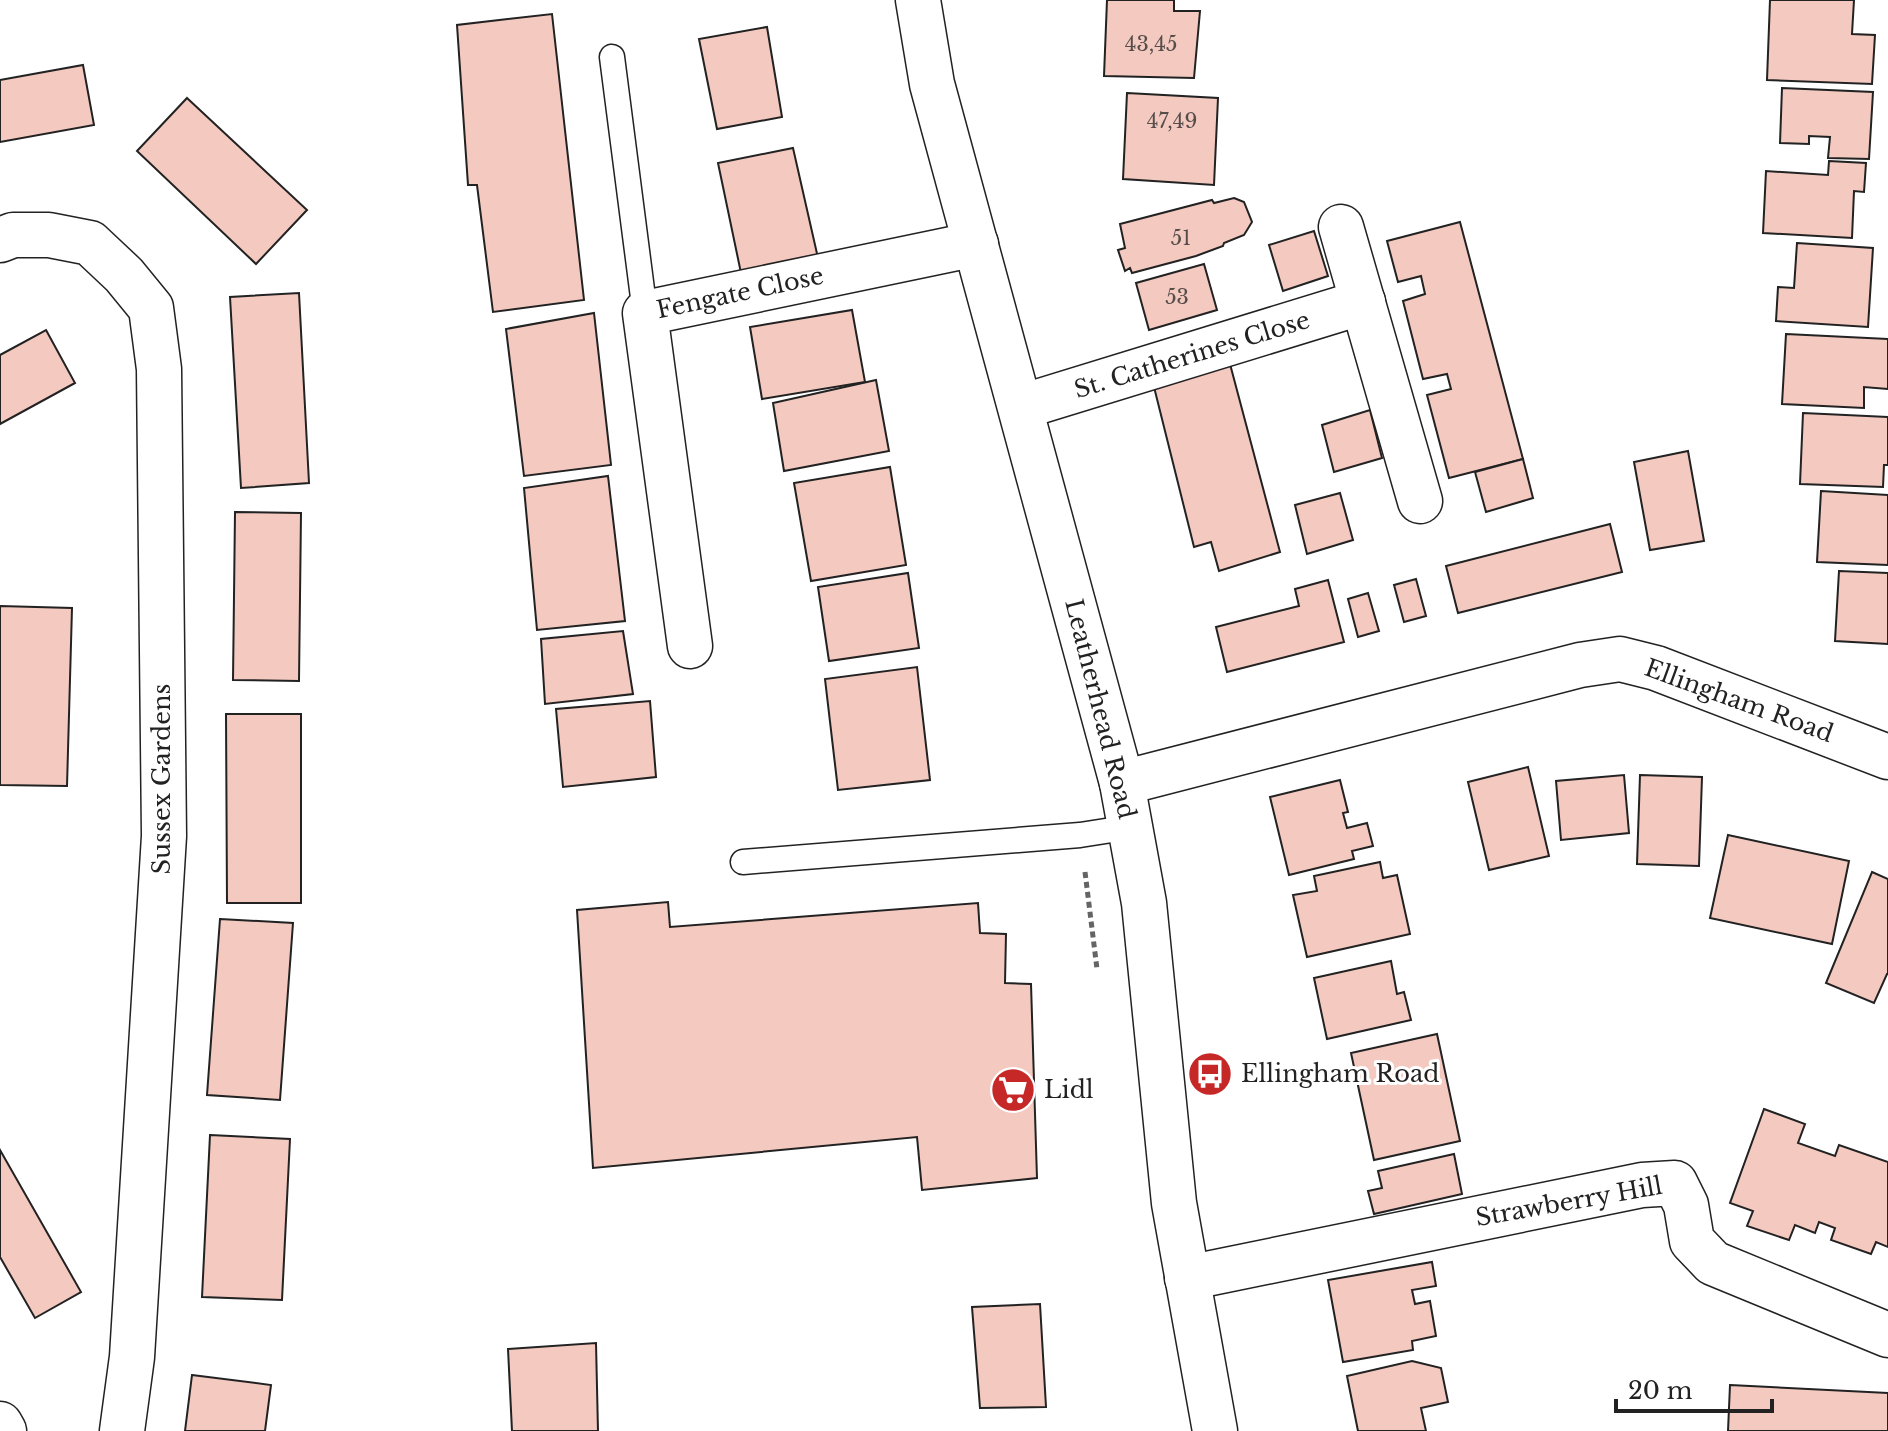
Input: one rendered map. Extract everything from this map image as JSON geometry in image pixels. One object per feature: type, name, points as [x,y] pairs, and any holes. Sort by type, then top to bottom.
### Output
[{"type":"main road","name":"Leatherhead Road","points":[[918,0],[932,84],[1122,783],[1144,903],[1174,1203],[1215,1431]]},
{"type":"main road","points":[[1341,227],[1420,501]]},
{"type":"main road","name":"Sussex Gardens","points":[[0,240],[13,235],[49,235],[90,243],[124,275],[151,308],[159,369],[164,836],[132,1357],[122,1431]]},
{"type":"main road","name":"Fengate Close","points":[[690,646],[645,313],[976,244]]},
{"type":"main road","name":"St. Catherines Close","points":[[1021,407],[1363,302]]},
{"type":"main road","name":"Ellingham Road","points":[[1122,783],[1580,665],[1620,659],[1656,668],[1888,757]]},
{"type":"main road","name":"Strawberry Hill","points":[[1187,1278],[1627,1188],[1675,1183],[1686,1205],[1692,1241],[1713,1263],[1888,1335]]},
{"type":"main road","points":[[0,1424],[4,1431]]},
{"type":"lane","points":[[612,57],[645,313]]},
{"type":"lane","points":[[743,862],[1080,835],[1131,827]]},
{"type":"path","points":[[1080,835],[1098,976]]},
{"type":"building","points":[[1107,0],[1174,0],[1174,11],[1200,11],[1194,78],[1104,76]]},
{"type":"building","points":[[1770,0],[1854,0],[1852,34],[1875,35],[1872,84],[1767,80]]},
{"type":"building","points":[[552,14],[584,300],[493,312],[477,185],[468,185],[457,25]]},
{"type":"building","points":[[767,27],[782,117],[717,129],[699,39]]},
{"type":"building","points":[[83,65],[94,125],[0,142],[0,80]]},
{"type":"building","points":[[1782,88],[1873,92],[1869,159],[1828,158],[1830,137],[1809,136],[1809,144],[1780,143]]},
{"type":"building","points":[[1127,93],[1218,98],[1214,185],[1123,179]]},
{"type":"building","points":[[187,98],[307,210],[256,264],[137,151]]},
{"type":"building","points":[[793,148],[818,258],[741,273],[718,163]]},
{"type":"building","points":[[1829,161],[1866,163],[1864,192],[1854,191],[1852,238],[1763,233],[1766,171],[1828,175]]},
{"type":"building","points":[[1234,198],[1244,202],[1252,222],[1244,235],[1196,256],[1132,273],[1130,268],[1125,271],[1118,250],[1125,248],[1120,224],[1212,200],[1214,203]]},
{"type":"building","points":[[1460,222],[1523,459],[1449,478],[1427,395],[1451,389],[1447,374],[1423,379],[1403,301],[1425,294],[1421,276],[1398,282],[1387,241]]},
{"type":"building","points":[[1314,231],[1328,276],[1283,291],[1269,245]]},
{"type":"building","points":[[1797,243],[1873,248],[1868,327],[1776,321],[1778,287],[1794,288]]},
{"type":"building","points":[[1204,264],[1217,310],[1149,330],[1136,283]]},
{"type":"building","points":[[299,293],[309,483],[241,488],[230,297]]},
{"type":"building","points":[[852,310],[865,382],[762,399],[750,327]]},
{"type":"building","points":[[594,313],[611,465],[524,476],[506,329]]},
{"type":"building","points":[[46,330],[75,383],[0,424],[0,355]]},
{"type":"building","points":[[1786,334],[1888,339],[1888,389],[1864,387],[1864,408],[1782,404]]},
{"type":"building","points":[[1230,364],[1280,552],[1219,571],[1211,542],[1194,547],[1154,387]]},
{"type":"building","points":[[876,380],[889,451],[784,471],[773,403]]},
{"type":"building","points":[[1370,410],[1382,458],[1334,472],[1322,425]]},
{"type":"building","points":[[1803,413],[1888,417],[1888,465],[1884,465],[1883,487],[1800,484]]},
{"type":"building","points":[[1688,451],[1704,541],[1650,550],[1634,462]]},
{"type":"building","points":[[1523,459],[1533,498],[1486,512],[1475,472]]},
{"type":"building","points":[[890,467],[906,565],[811,581],[794,483]]},
{"type":"building","points":[[608,476],[625,621],[537,630],[524,488]]},
{"type":"building","points":[[1821,491],[1888,495],[1888,565],[1817,562]]},
{"type":"building","points":[[1340,493],[1353,540],[1307,554],[1295,505]]},
{"type":"building","points":[[235,512],[301,513],[299,681],[233,680]]},
{"type":"building","points":[[1610,524],[1622,572],[1458,613],[1446,566]]},
{"type":"building","points":[[1839,571],[1888,573],[1888,644],[1835,641]]},
{"type":"building","points":[[908,573],[919,648],[829,661],[818,587]]},
{"type":"building","points":[[1416,579],[1426,616],[1404,622],[1394,585]]},
{"type":"building","points":[[1328,580],[1344,642],[1227,672],[1216,627],[1299,606],[1295,589]]},
{"type":"building","points":[[1368,593],[1379,631],[1358,637],[1348,599]]},
{"type":"building","points":[[0,606],[72,608],[67,786],[0,785]]},
{"type":"building","points":[[623,631],[633,694],[545,704],[541,639]]},
{"type":"building","points":[[917,667],[930,780],[838,790],[825,679]]},
{"type":"building","points":[[650,701],[656,777],[563,787],[556,709]]},
{"type":"building","points":[[226,714],[301,714],[301,903],[227,903]]},
{"type":"building","points":[[1528,767],[1549,856],[1489,870],[1468,782]]},
{"type":"building","points":[[1624,775],[1629,833],[1561,840],[1556,781]]},
{"type":"building","points":[[1640,775],[1702,777],[1699,866],[1637,864]]},
{"type":"building","points":[[1340,780],[1348,812],[1343,813],[1347,828],[1367,823],[1373,846],[1352,851],[1354,859],[1289,875],[1270,797]]},
{"type":"building","points":[[1728,835],[1849,861],[1832,944],[1710,918]]},
{"type":"building","points":[[1380,862],[1383,878],[1397,875],[1410,934],[1307,957],[1293,895],[1317,891],[1314,876]]},
{"type":"building","points":[[1872,872],[1888,879],[1888,974],[1874,1003],[1826,983]]},
{"type":"building","points":[[668,902],[670,927],[978,903],[980,933],[1006,934],[1005,983],[1031,984],[1037,1178],[922,1190],[917,1137],[593,1168],[577,910]]},
{"type":"building","points":[[220,919],[293,923],[280,1100],[207,1095]]},
{"type":"building","points":[[1391,961],[1397,994],[1404,992],[1411,1020],[1327,1039],[1314,978]]},
{"type":"building","points":[[1437,1034],[1460,1141],[1374,1160],[1351,1053]]},
{"type":"building","points":[[1764,1109],[1805,1124],[1798,1143],[1835,1156],[1839,1145],[1888,1162],[1888,1247],[1876,1242],[1871,1254],[1831,1240],[1835,1228],[1819,1222],[1815,1233],[1795,1225],[1789,1240],[1747,1226],[1753,1211],[1730,1203]]},
{"type":"building","points":[[210,1135],[290,1139],[282,1300],[202,1297]]},
{"type":"building","points":[[0,1150],[81,1292],[35,1318],[0,1257]]},
{"type":"building","points":[[1454,1154],[1462,1194],[1374,1214],[1368,1191],[1382,1188],[1378,1171]]},
{"type":"building","points":[[1432,1262],[1436,1286],[1412,1290],[1415,1304],[1430,1301],[1436,1336],[1412,1341],[1413,1350],[1343,1362],[1328,1280]]},
{"type":"building","points":[[1040,1304],[1046,1407],[980,1408],[972,1307]]},
{"type":"building","points":[[596,1343],[598,1431],[512,1431],[508,1349]]},
{"type":"building","points":[[1412,1361],[1441,1368],[1448,1402],[1421,1408],[1426,1431],[1358,1431],[1347,1376]]},
{"type":"building","points":[[192,1375],[271,1385],[265,1431],[185,1431]]},
{"type":"building","points":[[1730,1385],[1888,1393],[1888,1431],[1728,1431]]},
{"type":"place","name":"Ellingham Road","points":[[1210,1074]]},
{"type":"place","name":"Lidl","points":[[1013,1090]]}]
